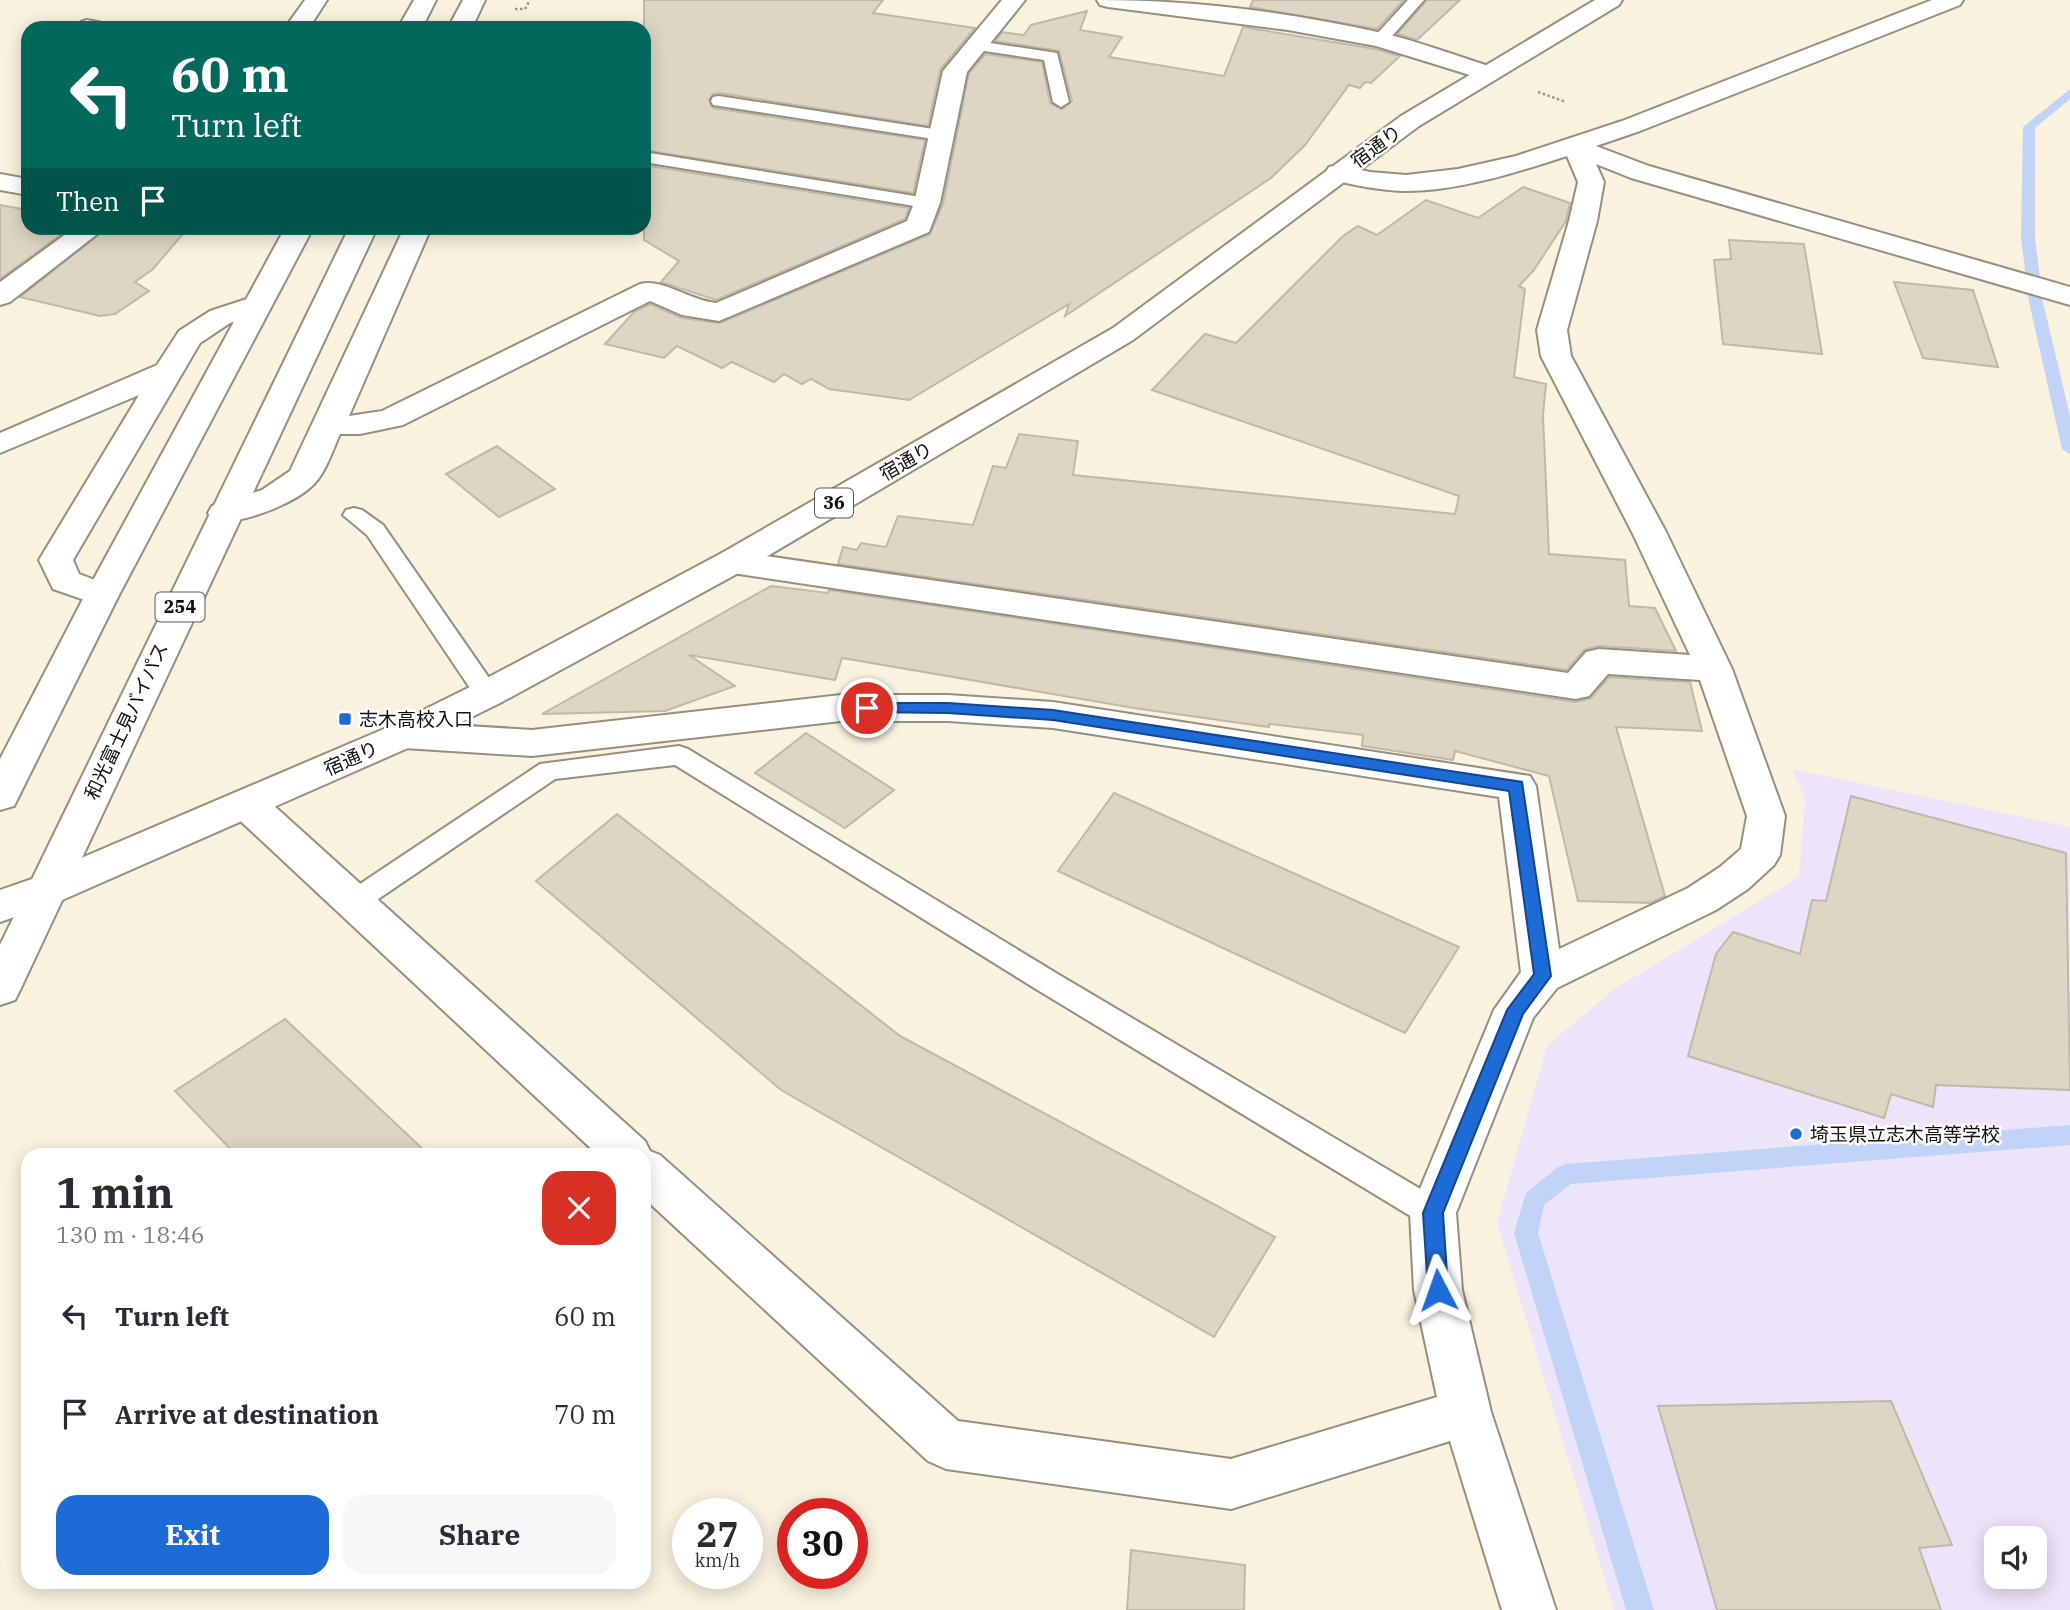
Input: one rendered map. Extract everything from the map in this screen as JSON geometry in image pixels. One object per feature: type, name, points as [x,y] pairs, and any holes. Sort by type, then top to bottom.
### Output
[{"type":"main road","points":[[302,21],[316,0]]},
{"type":"main road","points":[[414,21],[425,0]]},
{"type":"main road","points":[[468,21],[474,0]]},
{"type":"main road","points":[[329,425],[360,425],[392,418],[650,290],[692,309],[719,312],[919,226],[927,203],[955,71],[1014,0]]},
{"type":"main road","points":[[1108,0],[1288,23],[1380,40],[1486,73]]},
{"type":"main road","name":"宿通り","points":[[0,906],[46,890],[404,734],[487,694],[732,562],[1123,334],[1186,293],[1338,173],[1411,120],[1611,0]]},
{"type":"main road","points":[[1338,173],[1389,183],[1424,181],[1458,177],[1523,162],[1576,146],[1952,0]]},
{"type":"main road","points":[[1576,146],[1640,172],[2070,296]]},
{"type":"main road","points":[[1529,1610],[1466,1412],[1438,1290],[1433,1213],[1516,1010],[1542,976],[1702,898],[1734,878],[1760,855],[1766,816],[1714,669],[1649,532],[1556,355],[1552,330],[1583,221],[1591,182],[1576,146]]},
{"type":"main road","points":[[0,182],[21,186]]},
{"type":"main road","points":[[0,296],[82,235]]},
{"type":"main road","points":[[0,796],[102,594],[295,235]]},
{"type":"main road","name":"和光富士見バイパス","points":[[0,988],[224,513],[360,235]]},
{"type":"main road","points":[[224,513],[273,497],[303,477],[414,235]]},
{"type":"main road","points":[[102,594],[65,581],[56,560],[189,337],[220,317],[256,305]]},
{"type":"main road","points":[[0,444],[166,372]]},
{"type":"main road","points":[[732,562],[1576,687],[1599,661],[1714,669]]},
{"type":"main road","points":[[404,734],[532,743],[841,708],[948,708],[1053,715],[1517,786],[1542,976]]},
{"type":"main road","points":[[247,804],[621,1148]]},
{"type":"main road","points":[[651,1175],[946,1444],[1231,1483],[1466,1412]]},
{"type":"lane","points":[[1380,40],[1416,0]]},
{"type":"lane","points":[[977,47],[1051,57],[1061,102]]},
{"type":"lane","points":[[719,101],[940,135]]},
{"type":"lane","points":[[651,158],[927,203]]},
{"type":"lane","points":[[354,515],[375,530],[487,694]]},
{"type":"lane","points":[[352,903],[549,771],[679,755],[1046,981],[1433,1213]]},
{"type":"shaded area","name":"埼玉県立志木高等学校","points":[[1792,769],[2070,827],[2070,1610],[1614,1610],[1497,1223],[1547,1046],[1613,990],[1799,877],[1805,798]]},
{"type":"building","points":[[644,0],[883,0],[873,13],[975,28],[940,70],[928,126],[719,93],[713,94],[709,100],[713,108],[925,140],[913,193],[651,151],[651,21],[644,21]]},
{"type":"building","points":[[1253,0],[1404,0],[1377,29],[1250,7]]},
{"type":"building","points":[[1427,0],[1460,0],[1417,40],[1397,34]]},
{"type":"building","points":[[1087,11],[1080,30],[1122,37],[1109,57],[1224,76],[1243,27],[1375,49],[1400,56],[1371,83],[1365,82],[1360,88],[1349,85],[1305,145],[1271,178],[1065,316],[1069,304],[909,400],[829,389],[811,379],[802,384],[784,374],[774,382],[732,362],[722,368],[677,346],[664,358],[605,344],[634,312],[650,304],[682,318],[720,323],[930,234],[943,204],[969,73],[985,54],[1042,62],[1050,103],[1062,109],[1072,101],[1059,51],[995,41],[1002,32],[1024,35],[1031,25]]},
{"type":"building","points":[[651,166],[909,208],[905,219],[716,300],[661,282],[679,261],[644,240],[644,235],[651,235]]},
{"type":"building","points":[[1523,187],[1570,203],[1566,221],[1534,270],[1519,286],[1525,289],[1514,377],[1546,384],[1543,415],[1549,554],[1625,560],[1629,606],[1655,608],[1676,651],[1598,646],[1584,650],[1567,670],[838,564],[843,547],[857,550],[861,543],[886,547],[898,516],[973,525],[993,466],[1006,468],[1019,434],[1078,441],[1073,475],[1455,514],[1459,496],[1152,390],[1205,334],[1236,343],[1343,236],[1358,226],[1377,235],[1426,200],[1478,218]]},
{"type":"building","points":[[0,205],[21,209],[21,235],[60,235],[0,279]]},
{"type":"building","points":[[98,235],[182,235],[153,269],[135,282],[149,291],[115,314],[100,316],[20,297]]},
{"type":"building","points":[[1729,240],[1804,244],[1822,354],[1723,344],[1714,260],[1731,259]]},
{"type":"building","points":[[1894,282],[1973,290],[1998,367],[1923,358]]},
{"type":"building","points":[[497,446],[555,489],[499,517],[446,474]]},
{"type":"building","points":[[771,586],[828,593],[829,590],[1576,702],[1591,698],[1609,677],[1690,682],[1702,731],[1616,727],[1665,896],[1651,903],[1578,901],[1549,776],[1455,751],[1453,760],[1362,746],[1363,735],[1269,724],[1269,727],[1134,708],[842,658],[835,680],[689,655],[735,686],[665,711],[542,714]]},
{"type":"building","points":[[806,733],[894,790],[845,828],[755,773]]},
{"type":"building","points":[[1114,793],[1459,947],[1405,1033],[1058,871]]},
{"type":"building","points":[[1851,796],[2066,853],[2070,1090],[1936,1085],[1933,1107],[1891,1094],[1884,1118],[1688,1056],[1716,954],[1733,932],[1800,954],[1812,900],[1826,901]]},
{"type":"building","points":[[617,814],[900,1036],[1275,1237],[1214,1337],[781,1090],[536,881]]},
{"type":"building","points":[[285,1019],[422,1148],[229,1148],[175,1091]]},
{"type":"building","points":[[1891,1401],[1952,1545],[1919,1548],[1941,1610],[1717,1610],[1658,1406]]},
{"type":"building","points":[[1131,1550],[1245,1565],[1244,1610],[1127,1610]]},
{"type":"waterway","points":[[2070,93],[2029,127],[2028,238],[2036,302],[2070,449]]},
{"type":"waterway","points":[[1640,1610],[1526,1233],[1534,1200],[1566,1174],[2070,1135]]},
{"type":"place","name":"志木高校入口","points":[[345,719]]},
{"type":"place","name":"埼玉県立志木高等学校","points":[[1796,1134]]},
{"type":"route","points":[[867,708],[948,708],[1053,715],[1517,786],[1542,976],[1516,1010],[1433,1213],[1438,1290]]}]
